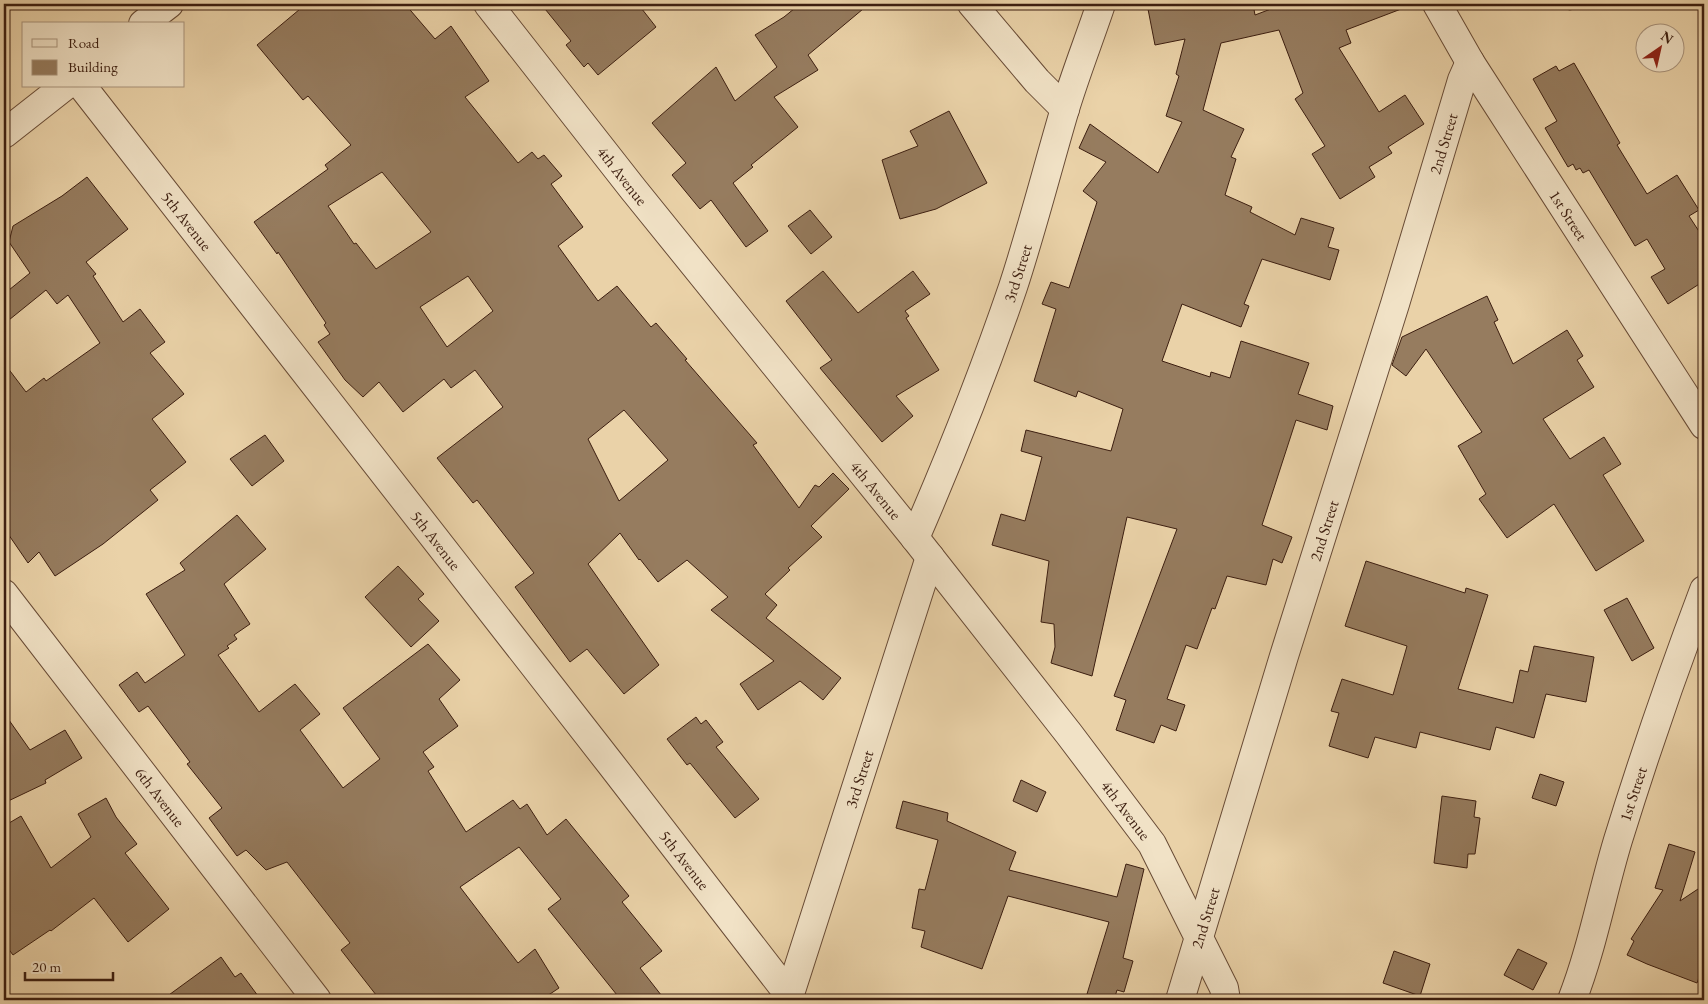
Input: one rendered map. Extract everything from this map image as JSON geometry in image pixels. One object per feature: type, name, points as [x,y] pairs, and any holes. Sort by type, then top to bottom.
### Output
[{"type":"street","points":[[146,22],[168,4]]},
{"type":"street","name":"4th Avenue","points":[[488,4],[633,190],[923,548],[1070,734],[1152,844],[1224,988],[1226,1000]]},
{"type":"street","points":[[972,4],[1037,81],[1065,109]]},
{"type":"street","name":"3rd Street","points":[[789,998],[945,469],[1013,286],[1065,109],[1101,4]]},
{"type":"street","name":"1st Street","points":[[1437,4],[1470,62],[1704,425]]},
{"type":"street","name":"2nd Street","points":[[1180,1000],[1284,656],[1395,304],[1462,80],[1470,62]]},
{"type":"street","points":[[4,134],[62,88]]},
{"type":"street","name":"5th Avenue","points":[[84,88],[610,763],[789,998]]},
{"type":"street","name":"1st Street","points":[[1572,1000],[1618,841],[1672,675],[1704,590]]},
{"type":"street","name":"6th Avenue","points":[[4,594],[317,1000]]},
{"type":"building","points":[[306,4],[405,4],[435,39],[451,26],[489,81],[465,97],[518,163],[532,152],[538,159],[544,155],[562,176],[551,184],[583,227],[558,246],[598,301],[617,286],[651,327],[656,323],[687,359],[685,360],[757,443],[753,445],[799,508],[815,485],[819,487],[833,473],[849,489],[811,526],[822,537],[788,568],[790,570],[765,594],[777,605],[766,618],[841,678],[823,700],[800,681],[758,710],[740,684],[774,661],[711,610],[728,597],[687,560],[658,582],[639,560],[620,533],[588,564],[659,665],[624,694],[587,649],[570,662],[515,587],[534,573],[477,500],[473,503],[437,458],[503,407],[475,370],[451,388],[444,379],[403,412],[379,382],[363,397],[345,380],[318,342],[330,334],[324,325],[326,323],[278,252],[277,254],[254,222],[328,169],[325,165],[351,145],[308,96],[303,100],[257,45]],"holes":[[[382,172],[431,232],[376,269],[356,243],[354,244],[328,206]],[[468,276],[493,311],[447,347],[420,307]],[[624,410],[668,460],[619,501],[588,439]]]},
{"type":"building","points":[[541,4],[638,4],[656,27],[598,75],[588,63],[584,67],[566,45],[571,41]]},
{"type":"building","points":[[800,4],[869,4],[808,55],[818,70],[774,97],[798,127],[751,165],[753,167],[733,183],[768,231],[746,247],[711,200],[700,209],[672,175],[686,163],[652,123],[716,67],[735,101],[777,67],[755,35],[784,17]]},
{"type":"building","points":[[1147,4],[1253,4],[1255,15],[1284,4],[1409,4],[1409,6],[1346,30],[1351,43],[1339,48],[1379,112],[1405,95],[1424,124],[1388,147],[1392,153],[1369,167],[1375,177],[1340,199],[1312,154],[1325,146],[1295,99],[1303,93],[1279,30],[1221,43],[1203,110],[1244,129],[1231,157],[1236,159],[1225,195],[1252,207],[1250,212],[1295,235],[1301,218],[1334,228],[1328,247],[1339,250],[1330,280],[1262,259],[1244,304],[1249,306],[1241,327],[1182,304],[1162,361],[1210,377],[1211,372],[1230,378],[1241,341],[1309,363],[1298,394],[1333,406],[1327,430],[1296,420],[1262,525],[1292,537],[1282,563],[1273,559],[1266,585],[1227,576],[1215,609],[1212,608],[1197,649],[1186,645],[1167,699],[1185,705],[1176,731],[1161,725],[1154,743],[1116,730],[1126,700],[1114,696],[1177,529],[1127,517],[1092,676],[1051,663],[1055,647],[1054,624],[1041,622],[1049,561],[992,545],[1001,514],[1025,521],[1042,457],[1021,451],[1026,430],[1111,451],[1123,409],[1078,391],[1076,397],[1034,381],[1056,309],[1042,304],[1051,282],[1069,288],[1097,202],[1083,191],[1106,162],[1079,148],[1090,124],[1158,173],[1182,122],[1166,116],[1179,76],[1176,74],[1185,39],[1155,45]]},
{"type":"building","points":[[1574,63],[1620,143],[1617,145],[1647,194],[1677,175],[1699,210],[1689,216],[1704,239],[1704,281],[1668,304],[1651,277],[1665,269],[1647,239],[1635,246],[1589,170],[1583,173],[1580,168],[1576,170],[1573,164],[1568,167],[1545,128],[1557,121],[1533,79],[1556,66],[1559,71]]},
{"type":"building","points":[[949,111],[987,183],[936,209],[900,219],[882,160],[918,146],[910,131]]},
{"type":"building","points":[[87,177],[128,229],[86,262],[96,274],[93,276],[123,322],[140,309],[165,342],[150,353],[184,394],[152,419],[186,462],[150,490],[158,500],[103,544],[55,576],[39,552],[28,563],[4,528],[4,363],[26,392],[44,378],[46,381],[100,343],[68,295],[57,304],[46,290],[4,324],[4,294],[30,273],[9,242],[13,226],[62,196]]},
{"type":"building","points":[[810,210],[832,237],[811,254],[788,226]]},
{"type":"building","points":[[823,271],[858,313],[913,271],[930,294],[905,311],[909,316],[906,318],[939,370],[896,396],[913,416],[882,442],[820,368],[832,360],[786,301]]},
{"type":"building","points":[[1487,296],[1498,320],[1494,322],[1513,364],[1567,330],[1583,356],[1577,360],[1594,387],[1543,419],[1570,459],[1604,437],[1621,464],[1603,475],[1644,541],[1596,571],[1554,504],[1507,538],[1479,499],[1486,494],[1458,446],[1482,432],[1426,349],[1406,376],[1392,365],[1402,337]]},
{"type":"building","points":[[265,435],[284,461],[252,486],[230,459]]},
{"type":"building","points":[[237,515],[266,549],[224,584],[250,624],[234,635],[237,639],[227,646],[229,648],[218,655],[259,712],[295,684],[320,714],[300,730],[343,788],[380,759],[343,708],[428,644],[460,680],[439,699],[458,726],[423,752],[434,767],[428,771],[466,832],[513,800],[520,809],[527,804],[547,835],[566,819],[629,896],[622,902],[662,951],[640,968],[665,1000],[621,1000],[548,909],[561,899],[519,847],[460,887],[518,963],[535,949],[559,988],[541,1000],[380,1000],[341,950],[350,943],[287,862],[266,870],[246,850],[237,856],[209,818],[222,808],[187,764],[190,762],[148,706],[139,712],[119,685],[137,672],[145,683],[185,655],[146,594],[185,570],[180,563]]},
{"type":"building","points":[[1366,561],[1465,593],[1466,588],[1488,595],[1458,689],[1513,703],[1520,670],[1528,672],[1534,646],[1594,657],[1586,702],[1546,694],[1534,738],[1496,727],[1490,750],[1420,732],[1416,748],[1375,737],[1368,758],[1329,746],[1339,713],[1331,711],[1342,679],[1393,695],[1407,646],[1345,626]]},
{"type":"building","points":[[398,566],[424,594],[418,599],[439,621],[411,647],[365,597]]},
{"type":"building","points":[[1627,598],[1654,648],[1632,661],[1604,610]]},
{"type":"building","points":[[4,713],[30,750],[65,730],[82,758],[45,780],[46,783],[4,803]]},
{"type":"building","points":[[696,717],[701,724],[706,720],[723,742],[716,747],[759,799],[735,818],[690,763],[687,765],[667,739]]},
{"type":"building","points":[[1540,774],[1564,782],[1556,806],[1532,798]]},
{"type":"building","points":[[1021,780],[1046,792],[1037,812],[1013,801]]},
{"type":"building","points":[[1442,796],[1476,801],[1474,817],[1480,818],[1475,854],[1468,854],[1467,868],[1434,863]]},
{"type":"building","points":[[106,798],[116,817],[137,844],[125,853],[169,909],[128,942],[94,898],[51,931],[13,955],[4,943],[4,826],[21,816],[51,868],[91,837],[78,814]]},
{"type":"building","points":[[903,801],[948,813],[947,821],[1016,852],[1009,870],[1117,897],[1126,864],[1144,869],[1123,958],[1133,961],[1124,992],[1117,990],[1114,1000],[1088,1000],[1090,995],[1087,994],[1109,922],[1008,896],[982,969],[921,947],[925,931],[912,928],[919,889],[925,890],[938,840],[896,828]]},
{"type":"building","points":[[1669,844],[1695,852],[1680,901],[1704,885],[1704,964],[1697,983],[1627,955],[1634,941],[1631,939],[1663,890],[1655,888]]},
{"type":"building","points":[[1518,949],[1547,963],[1533,990],[1504,975]]},
{"type":"building","points":[[1394,951],[1430,964],[1420,996],[1383,983]]},
{"type":"building","points":[[221,957],[235,977],[241,973],[261,1000],[162,1000]]}]
